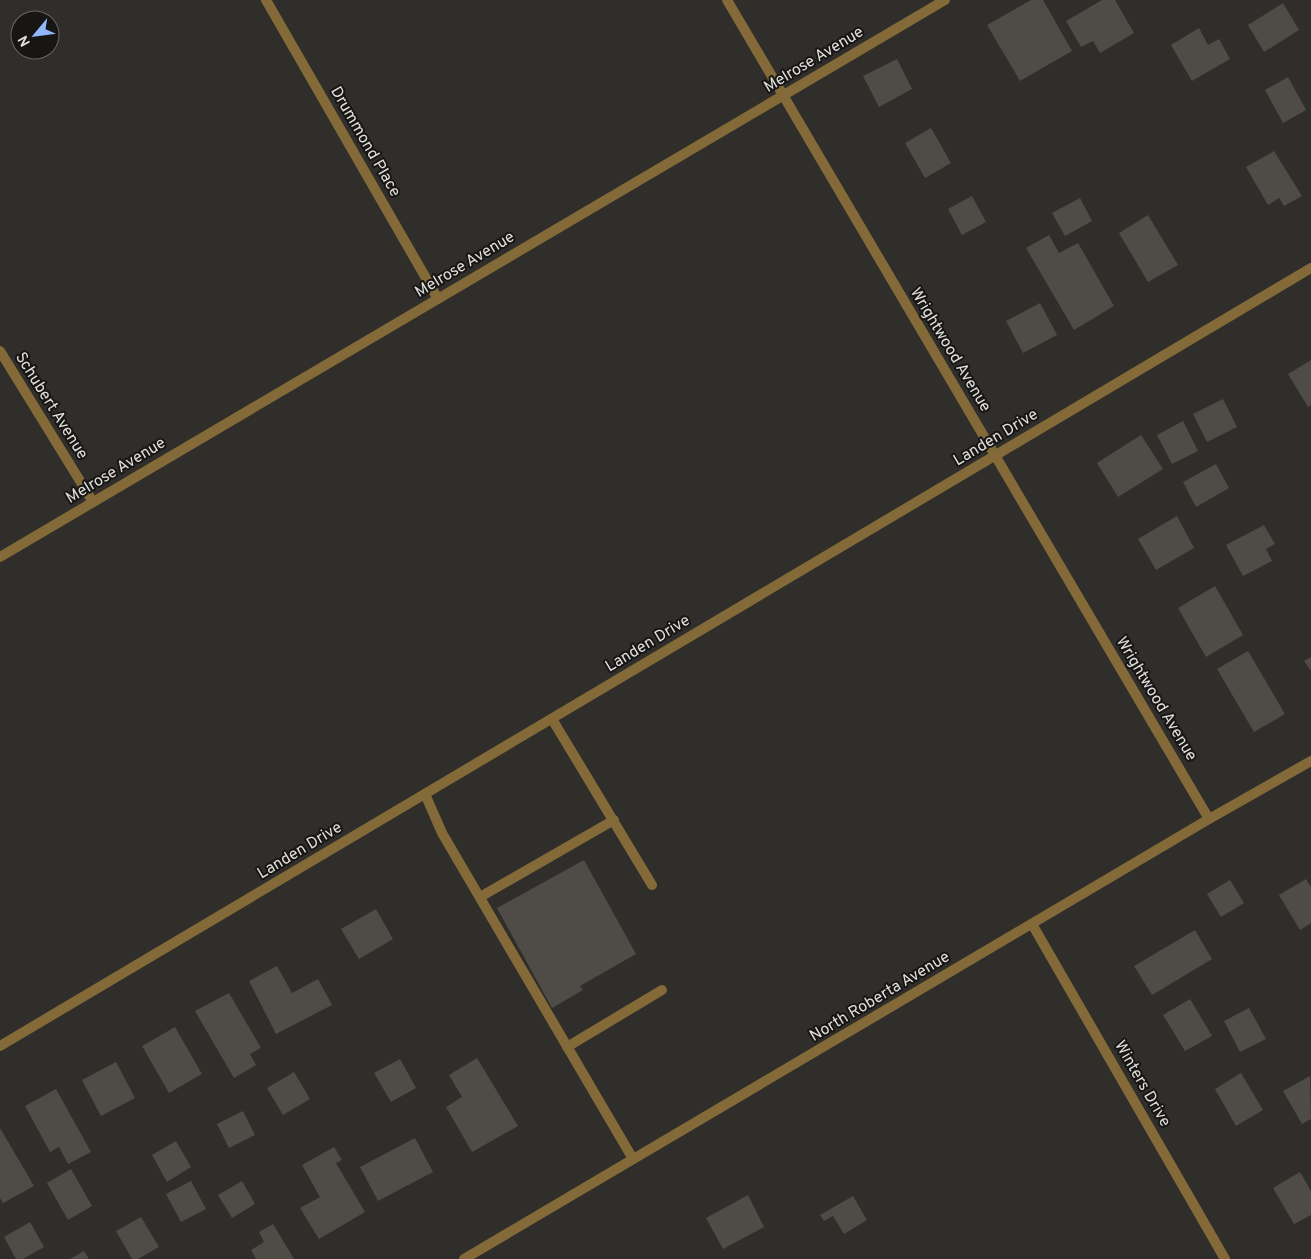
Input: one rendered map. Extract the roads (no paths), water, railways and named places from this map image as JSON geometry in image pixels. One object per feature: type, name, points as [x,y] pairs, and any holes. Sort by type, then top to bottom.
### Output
[{"type":"street","name":"Drummond Place","points":[[266,0],[438,299]]},
{"type":"street","name":"Wrightwood Avenue","points":[[727,0],[1209,819]]},
{"type":"street","name":"Melrose Avenue","points":[[0,557],[945,0]]},
{"type":"street","name":"Landen Drive","points":[[0,1046],[1311,268]]},
{"type":"street","name":"Schubert Avenue","points":[[0,350],[93,502]]},
{"type":"street","points":[[552,719],[652,885]]},
{"type":"street","name":"North Roberta Avenue","points":[[464,1259],[1209,819],[1311,761]]},
{"type":"street","points":[[425,794],[442,833],[633,1159]]},
{"type":"street","points":[[480,897],[614,820]]},
{"type":"street","name":"Winters Drive","points":[[1032,924],[1225,1259]]},
{"type":"street","points":[[567,1047],[662,990]]}]
